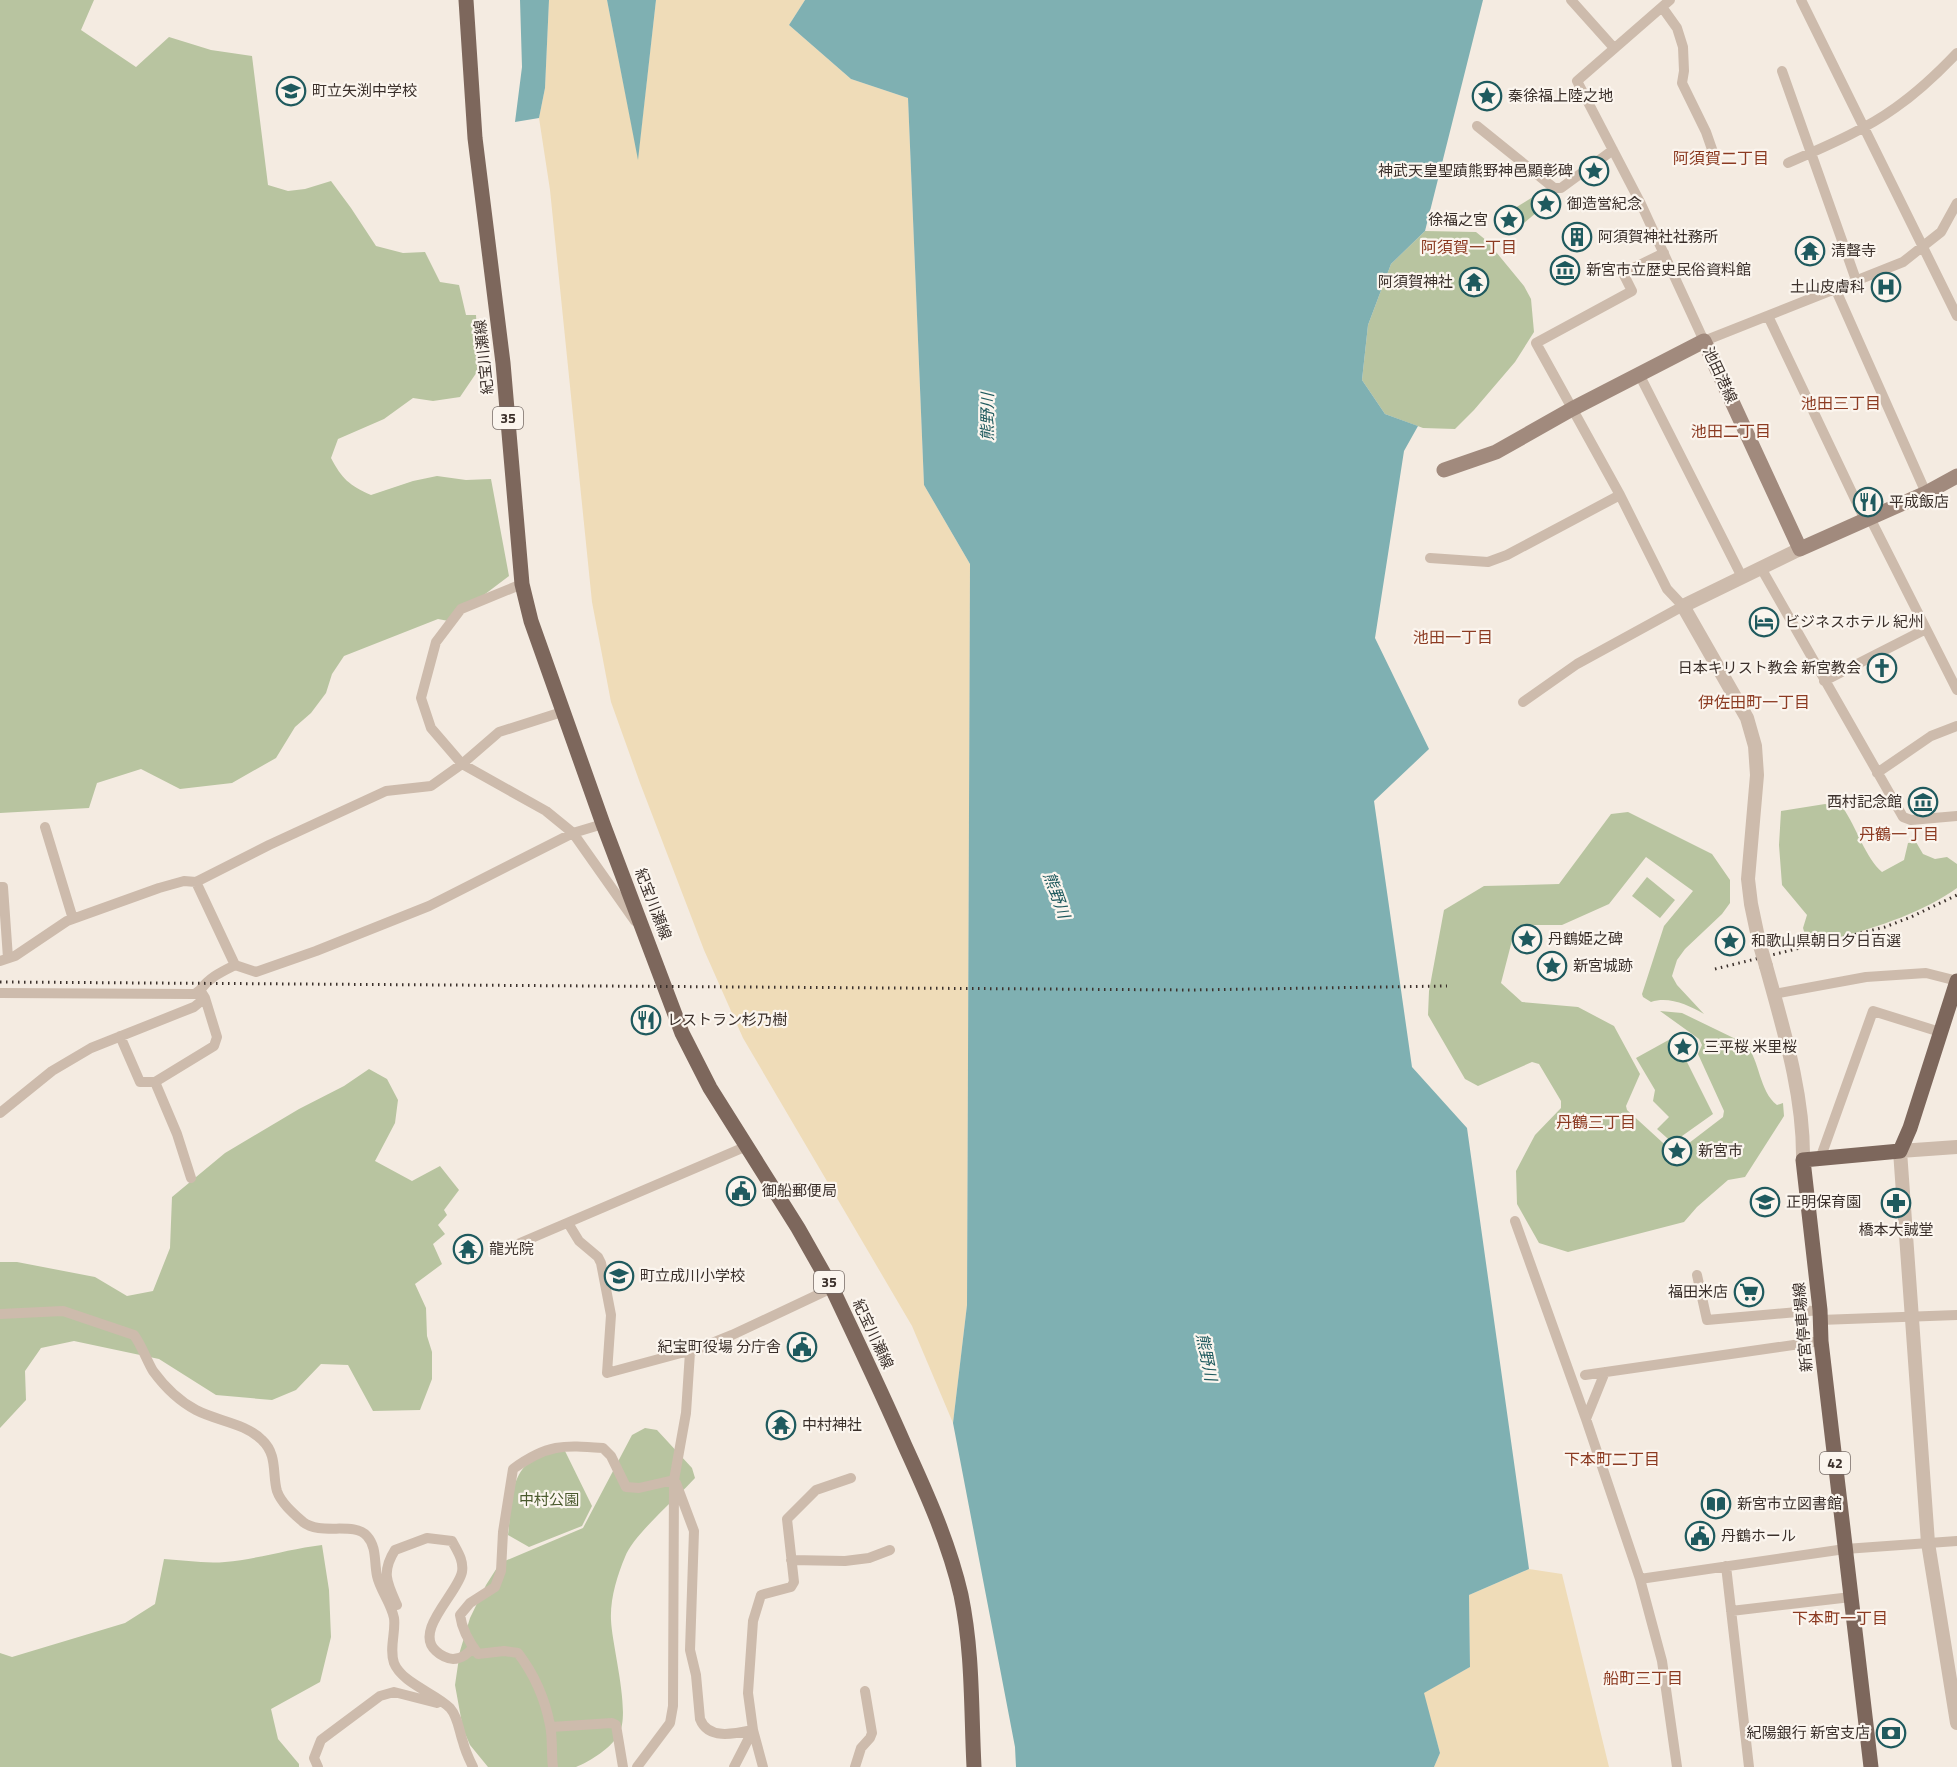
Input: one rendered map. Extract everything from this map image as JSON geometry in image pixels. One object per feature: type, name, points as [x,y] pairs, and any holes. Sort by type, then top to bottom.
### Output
[{"type":"main road","name":"紀宝川瀬線","points":[[466,0],[475,138],[503,363],[522,584],[531,621],[603,824],[682,1033],[710,1088],[810,1248],[832,1288],[928,1495],[947,1546],[961,1595],[969,1643],[973,1691],[974,1767]]},
{"type":"main road","name":"池田港線","points":[[1444,471],[1496,452],[1704,341],[1800,549]]},
{"type":"main road","points":[[1800,549],[1926,493],[1957,476]]},
{"type":"main road","points":[[1803,1160],[1900,1151],[1910,1128],[1957,981]]},
{"type":"main road","name":"新宮停車場線","points":[[1803,1160],[1821,1341],[1871,1767]]},
{"type":"street","points":[[1571,0],[1614,48]]},
{"type":"street","points":[[1802,0],[1957,316]]},
{"type":"street","points":[[1714,155],[1706,132],[1682,83],[1683,47],[1666,3],[1577,81],[1664,253],[1704,341],[1903,262],[1941,232],[1957,202]]},
{"type":"street","points":[[1788,163],[1864,127],[1894,108],[1934,77],[1957,53]]},
{"type":"street","points":[[1782,71],[1856,280]]},
{"type":"street","points":[[1477,126],[1554,188],[1561,188],[1613,150]]},
{"type":"street","points":[[1664,253],[1623,273],[1632,291],[1536,342],[1620,495],[1667,589],[1683,606],[1747,718],[1755,746],[1757,775],[1748,879],[1750,904],[1791,1061],[1802,1121],[1803,1160]]},
{"type":"street","points":[[1834,288],[1926,493]]},
{"type":"street","points":[[1768,316],[1867,519],[1957,690]]},
{"type":"street","points":[[1639,374],[1742,577]]},
{"type":"street","points":[[1430,558],[1488,562],[1507,555],[1620,495]]},
{"type":"street","points":[[1523,702],[1577,664],[1683,606],[1800,549]]},
{"type":"street","points":[[1761,568],[1903,817],[1911,820],[1957,816]]},
{"type":"street","points":[[522,584],[461,609],[436,642],[421,698],[431,728],[462,764],[546,811],[573,833],[647,939]]},
{"type":"street","points":[[1824,681],[1926,629]]},
{"type":"street","points":[[0,887],[3,887],[4,959],[15,956],[73,919],[159,888],[184,881],[196,882],[269,845],[386,791],[431,786],[462,764],[499,732],[562,712]]},
{"type":"street","points":[[1877,773],[1931,736],[1957,726]]},
{"type":"street","points":[[0,1113],[52,1071],[91,1048],[194,1007],[203,994],[207,981],[235,965],[256,972],[316,951],[429,906],[573,833],[603,824]]},
{"type":"street","points":[[45,827],[73,919]]},
{"type":"street","points":[[196,882],[235,965]]},
{"type":"street","points":[[1774,994],[1866,976],[1926,973],[1957,981]]},
{"type":"street","points":[[0,993],[203,994]]},
{"type":"street","points":[[120,1036],[140,1082],[155,1082],[214,1046],[217,1037],[203,994]]},
{"type":"street","points":[[1820,1159],[1874,1011],[1940,1032]]},
{"type":"street","points":[[155,1082],[177,1134],[191,1178]]},
{"type":"street","points":[[513,1246],[747,1146]]},
{"type":"street","points":[[1957,1147],[1900,1151],[1928,1543],[1957,1724]]},
{"type":"street","points":[[1515,1221],[1640,1579],[1662,1661],[1677,1767]]},
{"type":"street","points":[[568,1223],[579,1240],[598,1257],[601,1263],[611,1315],[607,1373],[690,1352],[832,1288]]},
{"type":"street","points":[[1697,1275],[1707,1320],[1820,1315],[1911,1317],[1957,1315]]},
{"type":"street","points":[[0,1314],[63,1311],[134,1335],[152,1369],[168,1390],[196,1410],[249,1431],[263,1441],[271,1453],[276,1472],[277,1490],[282,1501],[304,1523],[316,1528],[358,1530],[367,1535],[372,1544],[379,1583],[394,1618]]},
{"type":"street","points":[[1585,1375],[1821,1341]]},
{"type":"street","points":[[637,1767],[670,1723],[673,1706],[674,1480],[686,1413],[690,1352]]},
{"type":"street","points":[[1586,1419],[1605,1372]]},
{"type":"street","points":[[553,1767],[550,1727],[542,1696],[527,1665],[518,1653],[478,1654],[469,1642],[460,1615],[470,1603],[495,1587],[501,1571],[503,1532],[513,1469],[527,1459],[556,1446],[603,1448],[611,1456],[626,1487],[639,1488],[674,1480]]},
{"type":"street","points":[[763,1767],[753,1730],[748,1693],[753,1621],[761,1595],[791,1587],[794,1582],[787,1519],[816,1490],[851,1478]]},
{"type":"street","points":[[674,1480],[694,1531],[690,1650],[696,1676],[700,1719],[702,1725],[708,1730],[720,1734],[753,1730]]},
{"type":"street","points":[[473,1648],[465,1656],[453,1659],[441,1655],[430,1643],[433,1623],[462,1573],[462,1560],[452,1541],[427,1538],[395,1550],[386,1570],[387,1580],[398,1608],[394,1618],[392,1656],[395,1666],[402,1674],[450,1709],[459,1726],[473,1767]]},
{"type":"street","points":[[1640,1579],[1845,1549],[1957,1541]]},
{"type":"street","points":[[791,1560],[845,1561],[869,1558],[890,1550]]},
{"type":"street","points":[[1726,1566],[1749,1767]]},
{"type":"street","points":[[1731,1611],[1851,1597]]},
{"type":"street","points":[[855,1767],[861,1748],[872,1733],[866,1691]]},
{"type":"street","points":[[318,1767],[314,1758],[321,1740],[380,1696],[394,1692],[429,1700],[450,1709]]},
{"type":"street","points":[[550,1727],[612,1723],[616,1725],[623,1767]]},
{"type":"street","points":[[734,1767],[753,1730]]},
{"type":"green space","points":[[0,0],[94,0],[81,30],[136,67],[169,37],[211,50],[252,56],[268,185],[288,191],[305,189],[331,181],[376,246],[403,253],[425,252],[440,282],[459,285],[466,315],[476,315],[479,369],[460,397],[433,401],[413,398],[384,419],[338,439],[331,458],[347,481],[371,495],[413,481],[437,476],[466,480],[491,479],[509,576],[468,607],[454,622],[438,619],[344,656],[332,674],[326,693],[311,713],[295,727],[276,758],[232,783],[180,789],[141,769],[97,783],[89,808],[0,813]]},
{"type":"green space","points":[[1544,190],[1556,193],[1556,196],[1524,223],[1512,218],[1499,225],[1494,221]]},
{"type":"green space","name":"阿須賀神社","points":[[1425,231],[1476,232],[1487,241],[1524,286],[1531,299],[1534,332],[1515,362],[1455,429],[1423,428],[1385,414],[1362,380],[1368,325],[1391,264]]},
{"type":"green space","points":[[1825,804],[1843,808],[1866,851],[1882,872],[1904,860],[1908,843],[1916,842],[1923,854],[1935,859],[1947,857],[1957,864],[1957,888],[1931,904],[1886,923],[1836,938],[1807,941],[1803,928],[1807,915],[1782,885],[1779,845],[1781,811]]},
{"type":"green space","points":[[1628,812],[1712,854],[1730,880],[1730,903],[1722,914],[1685,949],[1677,960],[1672,976],[1677,985],[1704,1014],[1678,1002],[1658,1000],[1651,1002],[1643,997],[1642,994],[1664,926],[1693,891],[1646,857],[1609,904],[1562,925],[1521,925],[1515,929],[1501,983],[1522,1002],[1578,1007],[1614,1026],[1640,1074],[1626,1106],[1627,1110],[1674,1153],[1723,1117],[1724,1111],[1698,1054],[1702,1045],[1699,1039],[1660,1011],[1682,1013],[1746,1044],[1771,1099],[1777,1105],[1783,1103],[1784,1116],[1745,1177],[1728,1180],[1697,1207],[1684,1222],[1568,1252],[1539,1243],[1517,1204],[1516,1171],[1535,1135],[1561,1108],[1561,1101],[1539,1064],[1532,1062],[1478,1086],[1465,1079],[1428,1015],[1429,991],[1444,910],[1484,886],[1559,884],[1611,814]]},
{"type":"green space","points":[[1647,877],[1675,900],[1660,918],[1632,896]]},
{"type":"green space","points":[[1674,1037],[1686,1046],[1683,1054],[1713,1114],[1682,1136],[1684,1140],[1676,1146],[1657,1129],[1669,1117],[1653,1101],[1655,1090],[1636,1058]]},
{"type":"green space","points":[[369,1069],[387,1079],[398,1100],[395,1123],[375,1161],[412,1181],[440,1166],[459,1190],[444,1210],[447,1215],[438,1225],[445,1234],[433,1244],[442,1264],[415,1284],[426,1308],[427,1336],[432,1352],[432,1379],[420,1410],[373,1411],[348,1365],[321,1364],[296,1390],[272,1400],[216,1395],[159,1359],[74,1341],[41,1348],[25,1371],[26,1400],[0,1428],[0,1262],[17,1262],[95,1277],[127,1296],[153,1291],[170,1248],[172,1197],[225,1153],[299,1109],[344,1086]]},
{"type":"green space","points":[[645,1428],[657,1430],[692,1468],[695,1478],[637,1538],[625,1557],[617,1580],[611,1620],[622,1696],[622,1724],[619,1734],[600,1754],[576,1767],[488,1767],[470,1745],[463,1729],[455,1685],[460,1651],[470,1618],[500,1563],[583,1528],[632,1435]]},
{"type":"green space","name":"中村公園","points":[[560,1449],[565,1451],[592,1506],[582,1526],[529,1547],[508,1535],[514,1486],[522,1469],[529,1463]]},
{"type":"green space","points":[[322,1545],[329,1590],[331,1637],[320,1682],[271,1709],[278,1739],[299,1764],[299,1767],[0,1767],[0,1653],[12,1657],[125,1623],[155,1604],[164,1559],[225,1562]]},
{"type":"sand","points":[[549,0],[607,0],[638,157],[656,0],[805,0],[789,25],[851,79],[908,98],[924,485],[970,564],[967,1305],[953,1423],[912,1326],[743,1038],[704,950],[611,702],[592,602],[550,190],[539,118],[545,88]]},
{"type":"sand","points":[[1529,1569],[1562,1574],[1609,1767],[1434,1767],[1440,1753],[1423,1693],[1470,1667],[1469,1595]]},
{"type":"water","points":[[520,0],[549,0],[545,88],[539,118],[515,122],[522,67]]},
{"type":"water","points":[[607,0],[656,0],[638,160]]},
{"type":"water","name":"熊野川","points":[[805,0],[1483,0],[1425,231],[1391,264],[1368,325],[1362,380],[1385,414],[1418,426],[1404,451],[1375,638],[1429,749],[1374,801],[1412,1067],[1467,1128],[1529,1569],[1469,1595],[1470,1667],[1424,1693],[1440,1753],[1434,1767],[1016,1767],[1015,1747],[953,1423],[967,1305],[970,564],[924,485],[908,98],[851,79],[789,25]]},
{"type":"railway","points":[[1715,969],[1885,927],[1957,895]]},
{"type":"railway","points":[[0,982],[1191,990],[1447,986]]},
{"type":"place","name":"町立矢渕中学校","points":[[291,91]]},
{"type":"place","name":"秦徐福上陸之地","points":[[1487,96]]},
{"type":"place","name":"神武天皇聖蹟熊野神邑顯彰碑","points":[[1594,171]]},
{"type":"place","name":"御造営紀念","points":[[1546,204]]},
{"type":"place","name":"徐福之宮","points":[[1509,220]]},
{"type":"place","name":"阿須賀神社社務所","points":[[1577,237]]},
{"type":"place","name":"清聲寺","points":[[1810,251]]},
{"type":"place","name":"新宮市立歴史民俗資料館","points":[[1565,270]]},
{"type":"place","name":"阿須賀神社","points":[[1474,282]]},
{"type":"place","name":"土山皮膚科","points":[[1886,287]]},
{"type":"place","name":"平成飯店","points":[[1868,502]]},
{"type":"place","name":"ビジネスホテル 紀州","points":[[1764,622]]},
{"type":"place","name":"日本キリスト教会 新宮教会","points":[[1882,668]]},
{"type":"place","name":"西村記念館","points":[[1923,802]]},
{"type":"place","name":"丹鶴姫之碑","points":[[1527,939]]},
{"type":"place","name":"和歌山県朝日夕日百選","points":[[1730,941]]},
{"type":"place","name":"新宮城跡","points":[[1552,966]]},
{"type":"place","name":"レストラン杉乃樹","points":[[646,1020]]},
{"type":"place","name":"三平桜 米里桜","points":[[1683,1047]]},
{"type":"place","name":"新宮市","points":[[1677,1151]]},
{"type":"place","name":"御船郵便局","points":[[741,1191]]},
{"type":"place","name":"正明保育園","points":[[1765,1202]]},
{"type":"place","name":"橋本大誠堂","points":[[1896,1203]]},
{"type":"place","name":"龍光院","points":[[468,1249]]},
{"type":"place","name":"町立成川小学校","points":[[619,1276]]},
{"type":"place","name":"福田米店","points":[[1749,1292]]},
{"type":"place","name":"紀宝町役場 分庁舎","points":[[802,1347]]},
{"type":"place","name":"中村神社","points":[[781,1425]]},
{"type":"place","name":"新宮市立図書館","points":[[1716,1504]]},
{"type":"place","name":"丹鶴ホール","points":[[1700,1536]]},
{"type":"place","name":"紀陽銀行 新宮支店","points":[[1891,1733]]},
{"type":"district","name":"阿須賀二丁目","points":[[1721,158]]},
{"type":"district","name":"阿須賀一丁目","points":[[1469,247]]},
{"type":"district","name":"池田三丁目","points":[[1841,403]]},
{"type":"district","name":"池田二丁目","points":[[1731,431]]},
{"type":"district","name":"池田一丁目","points":[[1453,637]]},
{"type":"district","name":"伊佐田町一丁目","points":[[1754,702]]},
{"type":"district","name":"丹鶴一丁目","points":[[1899,834]]},
{"type":"district","name":"丹鶴三丁目","points":[[1596,1122]]},
{"type":"district","name":"下本町二丁目","points":[[1612,1459]]},
{"type":"district","name":"下本町一丁目","points":[[1840,1618]]},
{"type":"district","name":"船町三丁目","points":[[1643,1678]]}]
